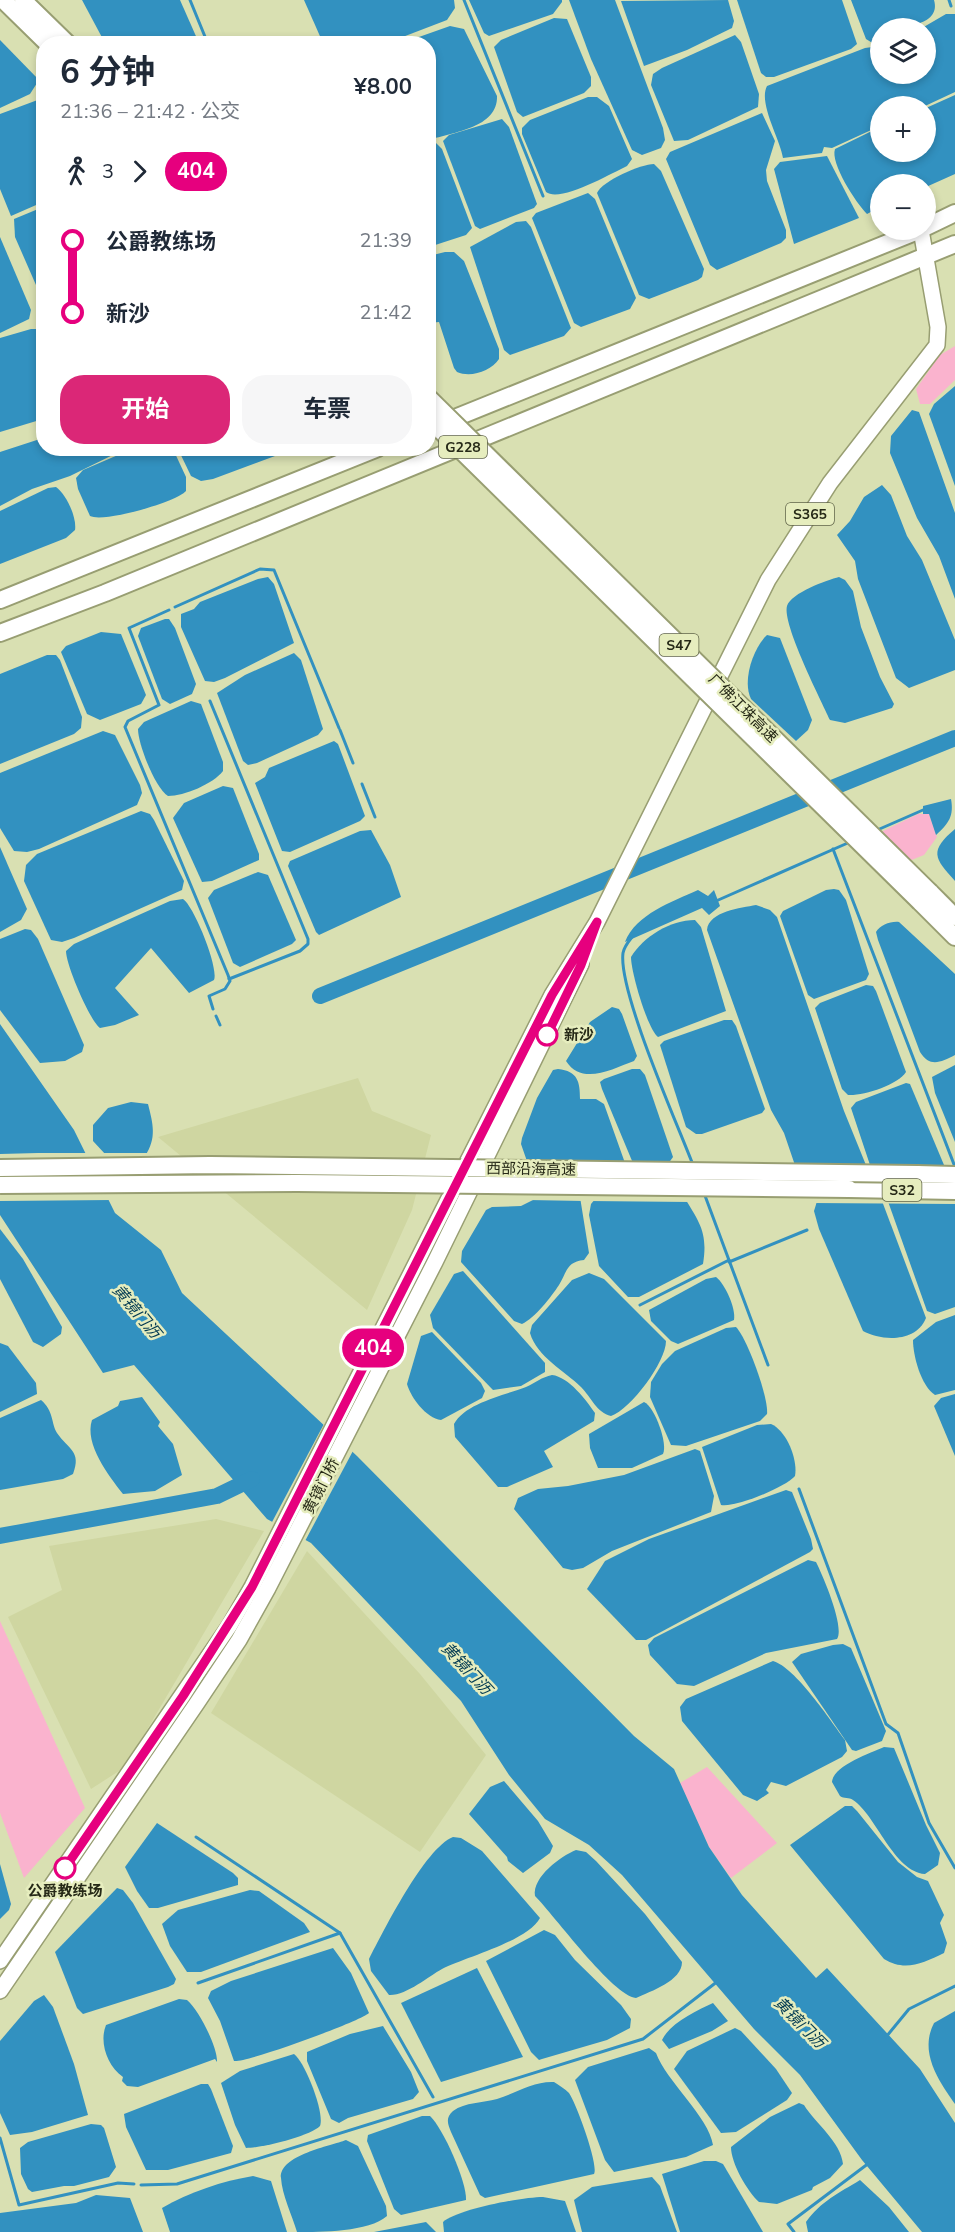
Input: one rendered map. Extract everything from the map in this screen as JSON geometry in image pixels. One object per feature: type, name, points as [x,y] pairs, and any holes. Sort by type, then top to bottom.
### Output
[{"type":"highway","points":[[3,0],[40,36]]},
{"type":"highway","points":[[23,0],[60,36]]},
{"type":"highway","points":[[936,222],[955,213]]},
{"type":"highway","name":"G228","points":[[436,425],[896,240]]},
{"type":"highway","name":"G228","points":[[0,633],[105,593],[926,258],[955,244]]},
{"type":"highway","name":"广佛江珠高速","points":[[436,405],[925,897],[955,938]]},
{"type":"highway","name":"广佛江珠高速","points":[[436,426],[925,897],[955,917]]},
{"type":"highway","points":[[0,600],[358,456]]},
{"type":"highway","name":"西部沿海高速","points":[[0,1168],[210,1165],[955,1175]]},
{"type":"highway","name":"西部沿海高速","points":[[0,1185],[297,1183],[955,1191]]},
{"type":"main road","name":"S365","points":[[597,922],[768,580],[830,483],[937,345],[938,327],[923,240]]},
{"type":"main road","name":"黄镜门桥","points":[[0,1961],[183,1696],[252,1587],[552,995],[597,922]]},
{"type":"main road","name":"黄镜门桥","points":[[0,1991],[239,1640],[268,1588],[435,1262],[581,965],[597,922]]},
{"type":"shaded area","points":[[955,346],[955,380],[930,404],[920,404],[916,389],[940,355]]},
{"type":"shaded area","points":[[918,814],[929,814],[937,837],[924,855],[909,861],[881,832]]},
{"type":"shaded area","points":[[358,1078],[372,1111],[431,1135],[412,1210],[367,1310],[158,1137]]},
{"type":"shaded area","points":[[216,1519],[264,1531],[138,1745],[119,1771],[91,1789],[8,1617],[62,1590],[49,1546]]},
{"type":"shaded area","points":[[307,1551],[420,1674],[486,1755],[420,1852],[211,1713]]},
{"type":"shaded area","points":[[0,1621],[85,1808],[24,1878],[0,1813]]},
{"type":"shaded area","points":[[707,1767],[777,1843],[731,1878],[709,1847],[680,1783]]},
{"type":"water","points":[[82,0],[180,0],[196,36],[101,36]]},
{"type":"water","points":[[304,0],[454,0],[455,8],[447,20],[405,36],[320,36]]},
{"type":"water","points":[[469,0],[562,0],[562,2],[553,14],[489,36],[484,33]]},
{"type":"water","points":[[569,0],[615,0],[663,128],[665,140],[661,148],[642,155],[632,150],[591,59]]},
{"type":"water","points":[[728,0],[734,21],[732,28],[687,50],[644,66],[621,1]]},
{"type":"water","points":[[737,0],[842,0],[857,44],[851,49],[774,77],[766,77],[761,73]]},
{"type":"water","points":[[851,0],[934,0],[935,9],[929,18],[870,18],[870,42],[866,39]]},
{"type":"water","points":[[946,14],[955,14],[955,92],[936,101],[936,96],[870,96],[870,131],[832,148],[824,147],[822,153],[783,158],[765,102],[767,86],[870,47],[870,84],[936,84],[936,20]]},
{"type":"water","points":[[554,18],[567,19],[591,77],[591,86],[584,93],[523,117],[517,112],[494,47],[501,40]]},
{"type":"water","points":[[450,26],[464,29],[497,96],[495,107],[482,122],[436,138],[436,36],[422,36]]},
{"type":"water","points":[[735,35],[741,42],[759,94],[758,107],[688,140],[674,141],[651,85],[653,74]]},
{"type":"water","points":[[0,40],[36,77],[36,85],[30,94],[0,108]]},
{"type":"water","points":[[955,95],[955,174],[936,183],[936,174],[870,174],[870,212],[867,214],[840,173],[834,155],[835,149],[870,132],[870,162],[936,162],[936,104]]},
{"type":"water","points":[[588,97],[597,97],[609,106],[632,159],[627,166],[573,191],[562,194],[546,192],[522,134],[522,128],[530,120]]},
{"type":"water","points":[[36,101],[36,205],[11,216],[0,189],[0,114]]},
{"type":"water","points":[[762,113],[775,141],[766,170],[767,181],[786,230],[786,238],[781,243],[717,270],[710,265],[666,159],[670,152]]},
{"type":"water","points":[[502,119],[509,127],[537,204],[534,208],[480,229],[475,226],[443,141],[449,135]]},
{"type":"water","points":[[436,143],[442,149],[472,228],[466,235],[436,245]]},
{"type":"water","points":[[827,156],[859,218],[794,244],[774,169],[780,162]]},
{"type":"water","points":[[654,164],[661,171],[704,269],[702,277],[698,280],[649,299],[639,295],[597,193],[606,183],[622,174]]},
{"type":"water","points":[[588,193],[595,199],[636,298],[630,309],[581,327],[574,323],[532,218],[536,213]]},
{"type":"water","points":[[36,210],[36,285],[15,237],[14,219]]},
{"type":"water","points":[[526,221],[531,227],[571,328],[564,336],[510,355],[504,350],[470,247],[516,222]]},
{"type":"water","points":[[0,237],[31,310],[29,319],[0,333]]},
{"type":"water","points":[[454,252],[464,261],[499,349],[499,359],[491,367],[480,372],[462,374],[457,372],[439,322],[436,322],[436,254]]},
{"type":"water","points":[[36,329],[36,421],[0,432],[0,338]]},
{"type":"water","points":[[955,386],[955,486],[929,414],[934,404]]},
{"type":"water","points":[[912,410],[919,412],[955,513],[955,599],[939,556],[917,518],[890,453],[891,436]]},
{"type":"water","points":[[36,440],[36,456],[111,456],[70,476],[32,489],[0,506],[0,452]]},
{"type":"water","points":[[116,456],[176,456],[186,477],[186,491],[169,501],[140,510],[110,517],[90,516],[78,489],[76,478],[83,470]]},
{"type":"water","points":[[181,456],[275,456],[213,479],[201,481],[191,476]]},
{"type":"water","points":[[882,485],[891,495],[907,536],[922,560],[955,640],[955,670],[909,688],[896,678],[858,579],[855,561],[837,535],[850,521],[864,497]]},
{"type":"water","points":[[56,487],[63,495],[73,513],[75,530],[66,538],[0,564],[0,511],[48,488]]},
{"type":"water","points":[[268,577],[274,584],[294,643],[225,678],[214,682],[205,681],[181,627],[181,614],[194,609],[200,602]]},
{"type":"water","points":[[839,577],[845,580],[853,591],[861,627],[880,677],[894,704],[892,708],[845,723],[830,720],[796,645],[787,615],[787,606],[795,596]]},
{"type":"water","points":[[169,619],[175,628],[196,684],[192,694],[170,704],[162,699],[138,636],[141,628]]},
{"type":"water","points":[[101,632],[121,634],[146,695],[141,704],[100,720],[87,714],[61,652],[66,646]]},
{"type":"water","points":[[767,635],[780,638],[812,720],[808,730],[796,741],[751,699],[749,692],[750,665],[757,648]]},
{"type":"water","points":[[294,653],[301,660],[323,729],[318,735],[248,765],[243,761],[217,693],[245,675]]},
{"type":"water","points":[[47,655],[56,655],[60,660],[82,717],[81,728],[74,734],[0,764],[0,674]]},
{"type":"water","points":[[191,701],[201,704],[223,762],[223,771],[198,788],[168,796],[158,784],[148,765],[138,729],[144,722]]},
{"type":"water","points":[[103,731],[115,735],[140,785],[142,793],[137,805],[39,849],[27,852],[14,851],[0,828],[0,773]]},
{"type":"water","points":[[334,741],[338,744],[365,816],[360,821],[290,852],[282,851],[255,783],[265,777],[269,768]]},
{"type":"water","points":[[223,786],[233,788],[259,854],[259,860],[212,881],[202,882],[173,818],[184,803]]},
{"type":"water","points":[[951,799],[950,819],[936,835],[929,814],[923,814],[923,806]]},
{"type":"water","points":[[141,811],[150,814],[154,820],[184,881],[182,890],[74,938],[62,942],[51,940],[24,881],[26,865],[37,854]]},
{"type":"water","points":[[955,829],[955,881],[942,866],[937,855],[941,843]]},
{"type":"water","points":[[371,830],[390,865],[401,897],[319,935],[288,866],[290,861],[360,831]]},
{"type":"water","points":[[0,847],[27,909],[21,920],[0,932]]},
{"type":"water","points":[[258,872],[268,875],[296,940],[292,944],[240,967],[233,963],[208,898],[214,890]]},
{"type":"water","points":[[698,890],[708,896],[714,890],[720,906],[709,915],[702,908],[625,942],[630,932],[646,916]]},
{"type":"water","points":[[826,890],[839,890],[846,900],[869,974],[866,980],[814,999],[808,995],[780,916],[783,911]]},
{"type":"water","points":[[183,899],[193,913],[204,938],[213,963],[214,980],[189,993],[151,948],[115,988],[139,1015],[115,1025],[100,1028],[90,1015],[79,992],[66,951],[74,944],[170,901]]},
{"type":"water","points":[[756,905],[770,910],[777,917],[844,1111],[870,1175],[799,1177],[784,1133],[771,1110],[707,930],[713,918],[734,909]]},
{"type":"water","points":[[695,920],[701,927],[726,1011],[658,1037],[649,1023],[640,999],[631,957],[658,931],[676,923]]},
{"type":"water","points":[[899,922],[955,974],[955,1055],[940,1061],[932,1062],[920,1052],[878,940],[876,932],[880,927]]},
{"type":"water","points":[[25,929],[31,930],[38,939],[84,1045],[82,1052],[65,1061],[40,1063],[0,1010],[0,939]]},
{"type":"water","points":[[866,985],[873,986],[876,991],[906,1072],[896,1081],[880,1089],[848,1095],[842,1089],[815,1008],[820,1003]]},
{"type":"water","points":[[612,1007],[619,1009],[622,1014],[637,1056],[634,1061],[607,1071],[580,1073],[566,1061],[590,1022]]},
{"type":"water","points":[[724,1020],[732,1020],[736,1026],[765,1109],[762,1113],[702,1134],[696,1134],[686,1127],[660,1045],[664,1041]]},
{"type":"water","name":"黄镜门沥","points":[[0,1024],[74,1130],[115,1213],[161,1250],[182,1293],[357,1456],[634,1736],[674,1769],[709,1847],[742,1895],[816,1978],[827,1968],[920,2069],[955,2123],[955,2232],[922,2232],[862,2160],[800,2075],[754,2029],[622,1875],[589,1845],[545,1819],[509,1775],[461,1701],[311,1543],[267,1519],[134,1365],[103,1373],[0,1215]]},
{"type":"water","points":[[955,1065],[955,1142],[935,1093],[932,1077]]},
{"type":"water","points":[[558,1069],[574,1075],[579,1087],[580,1099],[596,1099],[604,1104],[625,1163],[529,1167],[521,1144],[522,1138],[537,1098],[553,1070]]},
{"type":"water","points":[[632,1069],[640,1069],[645,1075],[673,1157],[668,1164],[635,1168],[602,1089],[600,1082],[604,1079]]},
{"type":"water","points":[[906,1083],[910,1084],[944,1165],[877,1186],[851,1108],[856,1102]]},
{"type":"water","points":[[131,1102],[148,1104],[153,1131],[149,1149],[145,1156],[106,1155],[93,1141],[93,1125],[108,1108]]},
{"type":"water","points":[[879,1193],[926,1318],[914,1332],[898,1338],[879,1337],[863,1331],[819,1229],[814,1211],[818,1198]]},
{"type":"water","points":[[885,1193],[955,1201],[955,1307],[935,1314],[927,1311]]},
{"type":"water","points":[[580,1197],[589,1253],[584,1260],[570,1265],[552,1295],[532,1317],[522,1324],[514,1321],[461,1262],[462,1251],[486,1210],[492,1207],[521,1206],[537,1198]]},
{"type":"water","points":[[684,1197],[703,1236],[703,1264],[639,1297],[628,1297],[599,1266],[589,1215],[591,1204],[596,1198]]},
{"type":"water","points":[[0,1229],[23,1259],[62,1327],[61,1334],[43,1347],[33,1342],[0,1279]]},
{"type":"water","points":[[463,1271],[545,1363],[545,1372],[521,1386],[493,1390],[433,1328],[430,1315],[454,1274]]},
{"type":"water","points":[[589,1273],[604,1279],[666,1341],[660,1361],[646,1384],[628,1404],[611,1416],[602,1412],[581,1387],[545,1356],[530,1333],[532,1325],[572,1280]]},
{"type":"water","points":[[716,1277],[729,1297],[734,1320],[678,1344],[671,1341],[651,1321],[649,1310],[706,1279]]},
{"type":"water","points":[[955,1315],[955,1390],[935,1395],[926,1385],[919,1370],[913,1340],[936,1322]]},
{"type":"water","points":[[736,1327],[746,1343],[756,1369],[765,1395],[767,1414],[760,1421],[686,1446],[671,1445],[650,1397],[651,1382],[662,1364],[675,1351],[726,1328]]},
{"type":"water","points":[[432,1332],[481,1383],[485,1391],[482,1398],[441,1420],[430,1416],[420,1406],[407,1384],[421,1336]]},
{"type":"water","points":[[0,1343],[8,1346],[36,1383],[37,1394],[0,1412]]},
{"type":"water","points":[[552,1375],[571,1384],[582,1396],[595,1413],[594,1421],[544,1451],[553,1467],[507,1487],[498,1487],[455,1437],[454,1424],[467,1410],[476,1405]]},
{"type":"water","points":[[955,1394],[955,1456],[934,1406],[941,1398]]},
{"type":"water","points":[[142,1397],[160,1422],[158,1426],[173,1444],[182,1475],[155,1491],[123,1494],[99,1459],[90,1429],[92,1420],[118,1406],[120,1401]]},
{"type":"water","points":[[41,1400],[48,1408],[57,1433],[75,1455],[73,1474],[63,1479],[0,1490],[0,1418]]},
{"type":"water","points":[[644,1402],[660,1426],[664,1442],[663,1454],[632,1468],[598,1468],[590,1448],[589,1434]]},
{"type":"water","points":[[771,1424],[782,1433],[790,1447],[795,1462],[795,1476],[782,1486],[760,1496],[721,1505],[702,1447],[757,1425]]},
{"type":"water","points":[[695,1449],[700,1451],[714,1496],[711,1512],[612,1551],[583,1568],[572,1570],[563,1568],[514,1509],[518,1498],[538,1489],[568,1486],[624,1475]]},
{"type":"water","points":[[786,1490],[792,1492],[813,1549],[646,1640],[636,1640],[587,1589],[605,1561],[649,1539]]},
{"type":"water","points":[[808,1560],[816,1562],[828,1589],[838,1624],[837,1639],[766,1653],[694,1686],[677,1684],[650,1655],[648,1645],[654,1638]]},
{"type":"water","points":[[843,1644],[851,1648],[886,1731],[882,1741],[856,1751],[852,1750],[792,1662],[801,1654]]},
{"type":"water","points":[[773,1661],[792,1673],[812,1696],[845,1740],[847,1751],[842,1757],[786,1786],[771,1782],[766,1790],[769,1793],[757,1801],[743,1795],[682,1721],[680,1707],[686,1699]]},
{"type":"water","points":[[884,1747],[894,1748],[940,1853],[938,1865],[925,1874],[914,1871],[904,1864],[861,1807],[851,1799],[840,1796],[832,1782],[834,1776],[845,1765]]},
{"type":"water","points":[[504,1781],[538,1821],[553,1846],[550,1853],[523,1873],[508,1861],[469,1814],[490,1787]]},
{"type":"water","points":[[845,1806],[852,1806],[857,1811],[898,1862],[917,1877],[928,1881],[944,1915],[940,1923],[947,1943],[944,1953],[914,1965],[899,1965],[884,1959],[790,1845]]},
{"type":"water","points":[[157,1823],[233,1873],[238,1878],[238,1885],[158,1908],[149,1908],[125,1867]]},
{"type":"water","points":[[453,1837],[461,1838],[482,1851],[540,1918],[523,1934],[510,1941],[442,1969],[403,1992],[389,1995],[371,1971],[369,1959],[418,1873],[442,1844]]},
{"type":"water","points":[[576,1850],[586,1852],[596,1861],[645,1914],[682,1962],[681,1969],[671,1980],[636,1998],[626,1994],[599,1970],[535,1896],[538,1882],[549,1868]]},
{"type":"water","points":[[0,1864],[11,1904],[9,1910],[0,1919]]},
{"type":"water","points":[[117,1888],[123,1890],[133,1903],[176,1979],[174,1984],[168,1987],[83,2014],[77,2008],[55,1952]]},
{"type":"water","points":[[250,1890],[259,1891],[304,1923],[310,1932],[201,1972],[187,1972],[170,1946],[162,1924],[178,1910]]},
{"type":"water","points":[[544,1930],[555,1935],[575,1960],[621,2005],[631,2019],[630,2028],[607,2040],[539,2060],[531,2052],[486,1961]]},
{"type":"water","points":[[333,1948],[351,1973],[369,2013],[345,2025],[302,2041],[259,2056],[234,2061],[220,2021],[208,1998],[211,1991],[231,1981]]},
{"type":"water","points":[[477,1968],[523,2057],[441,2082],[401,2003]]},
{"type":"water","points":[[44,1995],[53,2007],[74,2064],[88,2115],[32,2132],[10,2135],[0,2113],[0,2041],[34,2001]]},
{"type":"water","points":[[179,1999],[187,2000],[202,2020],[211,2039],[217,2062],[215,2059],[138,2087],[127,2086],[106,2053],[103,2039],[106,2025]]},
{"type":"water","points":[[713,2003],[728,2021],[712,2031],[669,2049],[662,2040],[671,2028],[684,2018]]},
{"type":"water","points":[[955,2011],[955,2104],[932,2065],[929,2045],[934,2023]]},
{"type":"water","points":[[383,2026],[411,2072],[419,2092],[413,2099],[348,2118],[339,2123],[331,2119],[307,2061],[307,2052],[350,2034]]},
{"type":"water","points":[[735,2028],[741,2031],[776,2069],[792,2093],[787,2100],[736,2132],[721,2133],[674,2069],[687,2051]]},
{"type":"water","points":[[649,2048],[656,2053],[661,2064],[704,2123],[713,2145],[686,2157],[614,2172],[605,2160],[575,2080],[588,2067]]},
{"type":"water","points":[[294,2054],[313,2088],[320,2110],[320,2126],[306,2134],[285,2141],[246,2148],[235,2125],[221,2083],[240,2071]]},
{"type":"water","points":[[554,2082],[569,2093],[577,2109],[590,2147],[595,2168],[594,2174],[485,2198],[480,2195],[450,2129],[448,2121],[450,2114],[463,2106],[497,2099],[539,2083]]},
{"type":"water","points":[[201,2084],[208,2084],[211,2089],[233,2146],[231,2153],[168,2170],[146,2170],[126,2127],[124,2114]]},
{"type":"water","points":[[799,2103],[804,2105],[833,2140],[843,2164],[830,2178],[813,2187],[812,2190],[777,2204],[759,2202],[740,2176],[731,2147],[770,2117]]},
{"type":"water","points":[[422,2116],[430,2116],[447,2143],[463,2181],[466,2200],[401,2215],[394,2209],[367,2141],[368,2135]]},
{"type":"water","points":[[91,2124],[101,2125],[104,2128],[116,2167],[109,2177],[74,2186],[32,2192],[28,2189],[21,2174],[20,2148],[28,2142]]},
{"type":"water","points":[[346,2140],[358,2146],[386,2206],[387,2216],[357,2228],[297,2232],[283,2191],[281,2178],[283,2170],[297,2157]]},
{"type":"water","points":[[704,2161],[716,2161],[723,2164],[763,2232],[680,2232],[662,2174]]},
{"type":"water","points":[[253,2176],[271,2181],[287,2232],[170,2232],[162,2208],[206,2188]]},
{"type":"water","points":[[652,2177],[660,2186],[677,2232],[582,2232],[574,2200],[592,2187]]},
{"type":"water","points":[[860,2180],[889,2207],[909,2232],[808,2232],[806,2222],[818,2208]]},
{"type":"water","points":[[96,2195],[130,2198],[143,2232],[0,2232],[0,2213],[76,2203]]},
{"type":"water","points":[[543,2197],[565,2201],[576,2232],[444,2232],[443,2222],[476,2208],[507,2201]]},
{"type":"water","points":[[426,2222],[436,2232],[374,2232]]},
{"type":"pier","points":[[89,1153],[112,1200],[0,1201],[0,1154]]},
{"type":"pier","points":[[99,1153],[150,1153],[145,1159],[106,1158]]},
{"type":"pier","points":[[955,1193],[955,1204],[812,1203],[816,1196]]},
{"type":"pier","points":[[580,1194],[584,1201],[528,1200],[537,1195]]},
{"type":"pier","points":[[684,1194],[690,1202],[589,1201],[595,1196]]},
{"type":"pier","points":[[325,1422],[354,1449],[304,1543],[271,1524]]},
{"type":"waterway","points":[[190,0],[205,36]]},
{"type":"waterway","points":[[464,0],[543,196]]},
{"type":"waterway","points":[[949,0],[951,6]]},
{"type":"waterway","points":[[175,607],[260,569],[274,570],[339,728]]},
{"type":"waterway","points":[[169,610],[129,628],[159,705],[128,721],[125,727],[230,981],[225,989],[209,996],[213,1009]]},
{"type":"waterway","points":[[210,701],[308,939],[308,944],[300,951],[229,979]]},
{"type":"waterway","points":[[340,730],[353,763]]},
{"type":"waterway","points":[[320,996],[955,738]]},
{"type":"waterway","points":[[362,784],[375,817]]},
{"type":"waterway","points":[[875,831],[923,810]]},
{"type":"waterway","points":[[716,901],[850,842]]},
{"type":"waterway","points":[[833,849],[955,1167]]},
{"type":"waterway","points":[[632,937],[623,953],[624,971],[630,996],[650,1058],[693,1165]]},
{"type":"waterway","points":[[216,1016],[220,1025]]},
{"type":"waterway","points":[[704,1193],[768,1365]]},
{"type":"waterway","points":[[729,1262],[807,1230]]},
{"type":"waterway","points":[[640,1305],[729,1260]]},
{"type":"waterway","points":[[0,1536],[217,1496],[252,1479]]},
{"type":"waterway","points":[[799,1489],[886,1724],[898,1733],[929,1823],[955,1868]]},
{"type":"waterway","points":[[196,1837],[340,1933],[433,2097]]},
{"type":"waterway","points":[[198,1983],[340,1933]]},
{"type":"waterway","points":[[141,2185],[177,2184],[643,2039],[718,1981]]},
{"type":"waterway","points":[[886,2037],[909,2009],[955,1986]]},
{"type":"waterway","points":[[0,2138],[19,2205],[118,2183],[134,2184]]},
{"type":"waterway","points":[[794,2232],[788,2224],[869,2163]]},
{"type":"bus line","name":"404","points":[[65,1868],[183,1696],[252,1587],[552,995],[597,922],[581,965],[547,1035]]},
{"type":"place","name":"新沙","points":[[547,1035]]},
{"type":"place","name":"公爵教练场","points":[[65,1868]]}]
